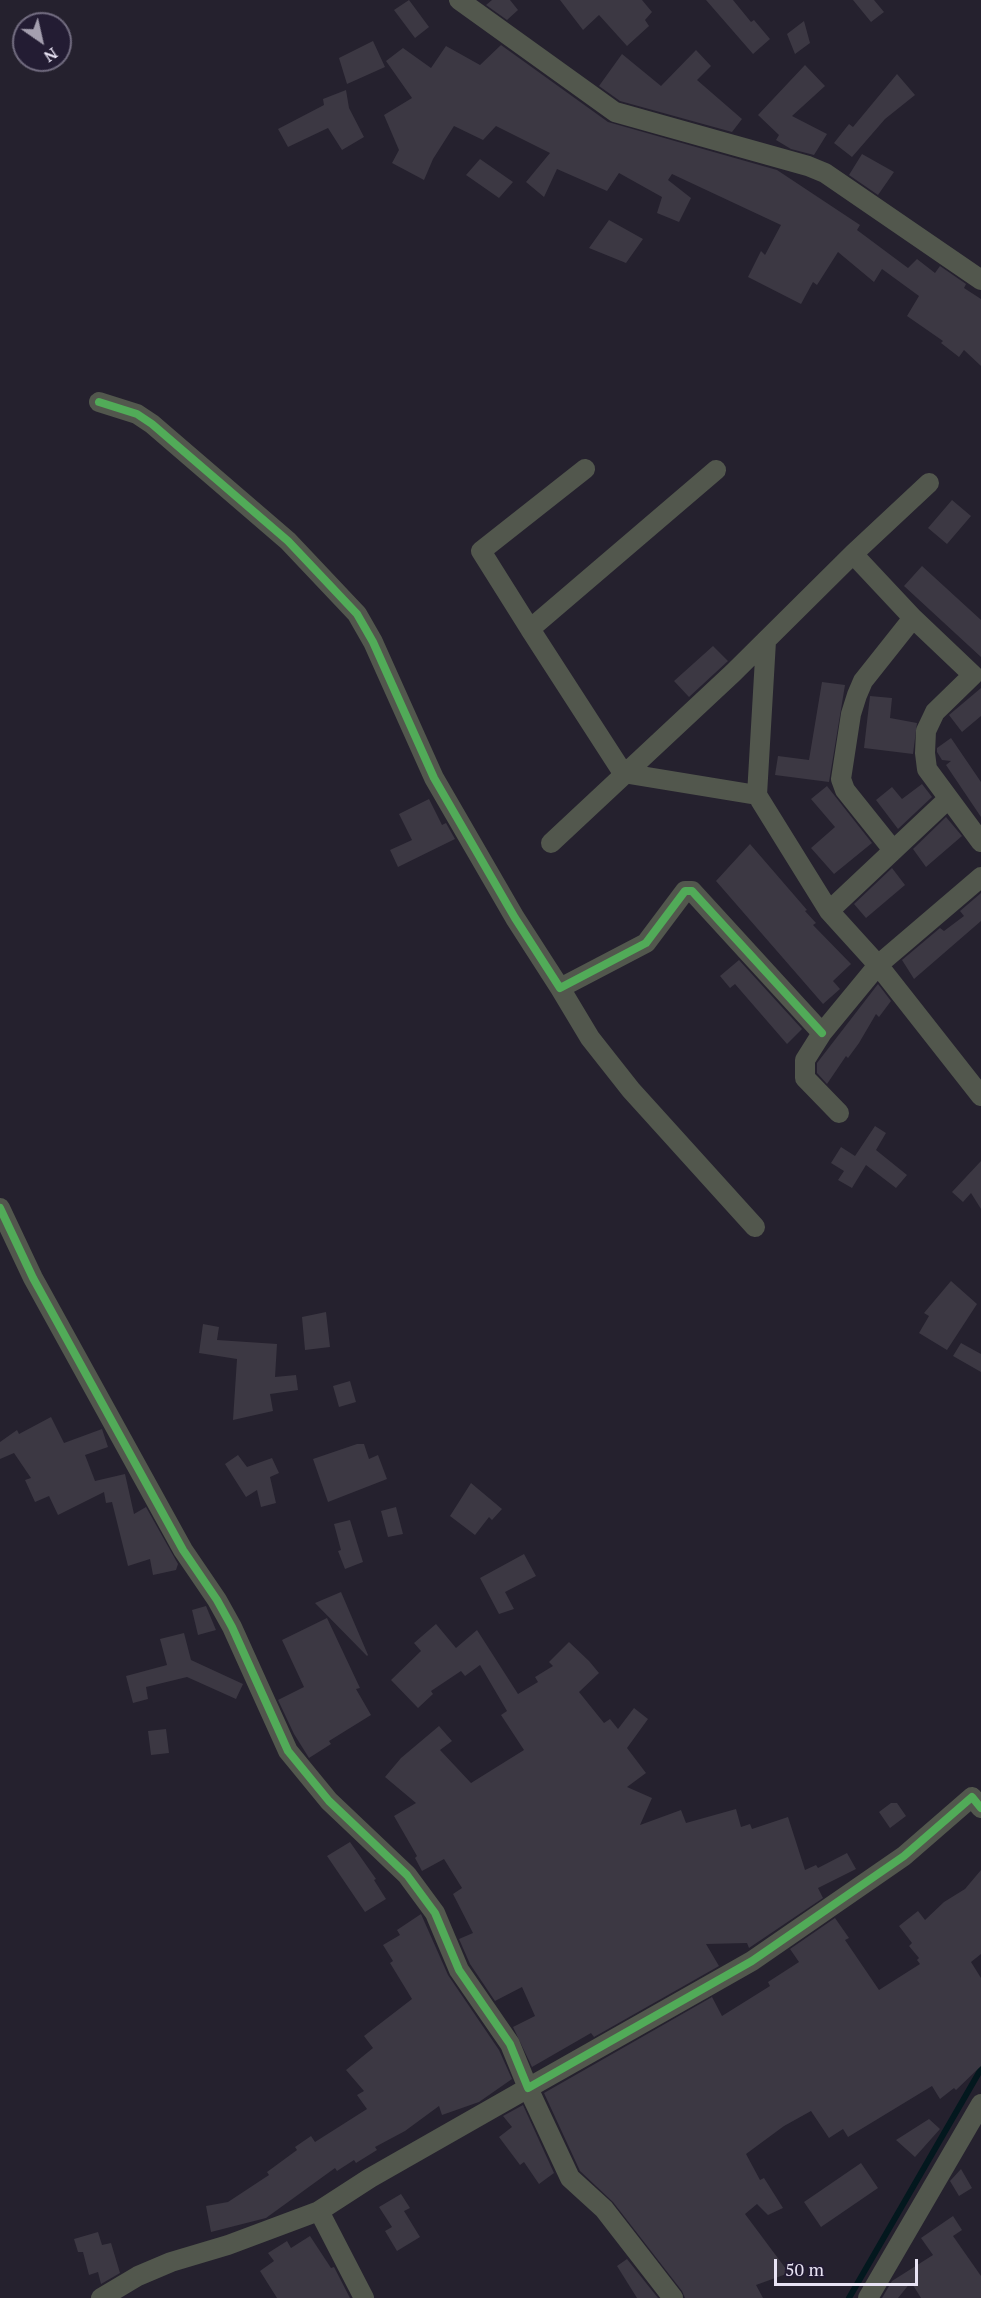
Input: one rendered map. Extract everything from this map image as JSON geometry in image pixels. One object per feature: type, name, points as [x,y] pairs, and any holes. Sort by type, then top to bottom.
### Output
[{"type":"street","points":[[459,0],[615,112],[808,166],[825,173],[981,280]]},
{"type":"street","points":[[99,402],[137,414],[152,424],[288,541],[357,614],[373,642],[434,778],[515,918],[590,1038],[631,1090],[755,1227]]},
{"type":"street","points":[[585,469],[481,551],[623,773],[757,795]]},
{"type":"street","points":[[530,629],[716,470]]},
{"type":"street","points":[[551,843],[766,641],[853,554],[929,483]]},
{"type":"street","points":[[853,554],[913,618],[977,679],[935,712],[926,731],[927,769],[981,842]]},
{"type":"street","points":[[893,850],[845,790],[842,779],[851,714],[860,688],[913,618]]},
{"type":"street","points":[[766,641],[757,795],[829,911],[878,965],[981,1096]]},
{"type":"street","points":[[829,911],[948,799]]},
{"type":"street","points":[[838,1113],[805,1078],[805,1060],[822,1033],[878,965],[981,877]]},
{"type":"street","points":[[560,988],[646,943],[685,891],[692,891],[822,1033]]},
{"type":"street","points":[[0,1208],[33,1278],[177,1540],[232,1627],[288,1751],[329,1801],[407,1875],[435,1913],[459,1970],[510,2044],[570,2178],[604,2209],[673,2298]]},
{"type":"street","points":[[101,2298],[138,2276],[171,2262],[228,2245],[319,2211],[370,2178],[752,1961],[904,1856],[978,1795]]},
{"type":"street","points":[[868,2298],[981,2104]]},
{"type":"street","points":[[319,2211],[364,2298]]},
{"type":"building","points":[[409,0],[429,27],[415,38],[394,10]]},
{"type":"building","points":[[492,0],[510,0],[518,10],[507,20],[486,5]]},
{"type":"building","points":[[560,0],[642,0],[652,12],[645,20],[649,26],[627,46],[599,15],[583,30]]},
{"type":"building","points":[[706,0],[733,0],[751,22],[754,20],[770,39],[753,54]]},
{"type":"building","points":[[853,0],[874,0],[884,12],[871,22]]},
{"type":"building","points":[[804,21],[810,43],[795,54],[787,34]]},
{"type":"building","points":[[373,41],[385,67],[347,84],[339,58]]},
{"type":"building","points":[[501,45],[608,122],[777,170],[860,225],[857,230],[908,268],[917,259],[935,273],[940,266],[966,284],[964,288],[981,299],[981,366],[964,350],[959,357],[941,343],[943,341],[907,316],[919,296],[882,269],[874,282],[838,252],[817,285],[813,282],[801,304],[748,277],[761,251],[765,255],[781,225],[672,174],[668,180],[691,198],[679,222],[657,213],[662,197],[619,173],[607,191],[557,169],[544,197],[526,182],[550,153],[496,126],[483,140],[454,126],[433,159],[424,180],[392,163],[399,150],[384,115],[412,98],[386,61],[403,48],[431,68],[446,46],[480,65]]},
{"type":"building","points":[[696,50],[711,66],[697,80],[742,119],[732,132],[620,101],[599,86],[622,54],[661,86]]},
{"type":"building","points":[[805,65],[825,86],[792,116],[827,134],[814,155],[791,149],[776,140],[779,135],[758,115]]},
{"type":"building","points":[[897,74],[915,95],[885,119],[852,157],[834,143],[849,124],[853,127]]},
{"type":"building","points":[[346,90],[349,108],[364,137],[342,150],[328,128],[288,147],[278,129],[324,105],[323,99]]},
{"type":"building","points":[[862,154],[894,172],[878,195],[849,175]]},
{"type":"building","points":[[480,159],[513,182],[499,198],[466,175]]},
{"type":"building","points":[[609,220],[643,239],[626,263],[589,248]]},
{"type":"building","points":[[952,500],[971,516],[947,544],[928,528]]},
{"type":"building","points":[[922,566],[981,620],[981,657],[904,586]]},
{"type":"building","points":[[713,646],[728,661],[689,697],[674,681]]},
{"type":"building","points":[[822,682],[845,685],[829,782],[775,775],[778,756],[809,760]]},
{"type":"building","points":[[981,688],[981,716],[962,732],[949,715]]},
{"type":"building","points":[[870,696],[892,698],[890,718],[917,723],[913,754],[864,748]]},
{"type":"building","points":[[951,738],[981,782],[981,817],[946,765],[951,761],[942,760],[937,752],[937,748]]},
{"type":"building","points":[[922,784],[932,797],[898,829],[876,800],[892,787],[902,799]]},
{"type":"building","points":[[827,786],[872,843],[834,874],[811,848],[835,827],[811,799]]},
{"type":"building","points":[[429,799],[442,825],[446,823],[455,839],[398,867],[390,850],[412,840],[399,814]]},
{"type":"building","points":[[946,817],[962,836],[926,867],[913,849]]},
{"type":"building","points":[[750,844],[807,910],[805,911],[816,923],[813,925],[851,964],[833,981],[840,989],[823,1004],[716,881]]},
{"type":"building","points":[[892,868],[905,885],[866,918],[854,904]]},
{"type":"building","points":[[981,893],[981,921],[914,979],[902,960],[940,928],[944,931],[964,916],[960,911]]},
{"type":"building","points":[[739,960],[802,1029],[787,1044],[735,984],[730,988],[720,976]]},
{"type":"building","points":[[878,984],[891,1001],[879,1017],[876,1014],[859,1043],[848,1058],[846,1056],[827,1084],[817,1073],[817,1063]]},
{"type":"building","points":[[875,1126],[886,1133],[876,1150],[907,1175],[896,1188],[866,1165],[852,1188],[838,1180],[844,1171],[831,1163],[841,1147],[855,1156]]},
{"type":"building","points":[[981,1161],[981,1209],[971,1193],[963,1202],[952,1192]]},
{"type":"building","points":[[951,1281],[977,1304],[947,1350],[919,1333],[929,1316],[924,1313]]},
{"type":"building","points":[[326,1312],[330,1347],[305,1350],[302,1317]]},
{"type":"building","points":[[203,1324],[219,1327],[217,1340],[277,1344],[275,1377],[296,1375],[298,1390],[270,1394],[273,1411],[233,1420],[237,1359],[199,1353]]},
{"type":"building","points":[[961,1343],[981,1354],[981,1372],[953,1356]]},
{"type":"building","points":[[350,1381],[356,1402],[339,1407],[333,1386]]},
{"type":"building","points":[[51,1417],[64,1443],[102,1429],[108,1447],[85,1455],[95,1481],[125,1474],[134,1514],[146,1507],[178,1564],[176,1570],[153,1575],[150,1559],[128,1566],[112,1502],[106,1503],[104,1492],[58,1515],[49,1496],[35,1502],[25,1480],[31,1478],[14,1453],[0,1459],[0,1442],[17,1430],[19,1434]]},
{"type":"building","points":[[357,1444],[364,1444],[369,1459],[378,1455],[387,1479],[328,1502],[313,1459]]},
{"type":"building","points":[[238,1455],[247,1467],[272,1458],[279,1473],[270,1477],[276,1503],[261,1507],[257,1490],[246,1497],[225,1464]]},
{"type":"building","points":[[471,1483],[502,1509],[492,1520],[489,1517],[475,1535],[450,1516]]},
{"type":"building","points":[[396,1507],[403,1534],[388,1537],[381,1511]]},
{"type":"building","points":[[350,1520],[363,1562],[345,1569],[338,1551],[341,1550],[334,1524]]},
{"type":"building","points":[[524,1554],[536,1576],[505,1592],[514,1609],[499,1614],[480,1578]]},
{"type":"building","points":[[341,1592],[368,1655],[367,1656],[315,1603]]},
{"type":"building","points":[[206,1606],[216,1630],[198,1635],[192,1610]]},
{"type":"building","points":[[327,1618],[360,1688],[356,1689],[371,1715],[329,1741],[331,1744],[309,1758],[294,1734],[278,1700],[304,1687],[282,1640]]},
{"type":"building","points":[[436,1624],[456,1648],[477,1630],[518,1694],[538,1682],[535,1677],[553,1666],[549,1662],[569,1642],[599,1673],[579,1692],[604,1723],[610,1719],[618,1729],[634,1708],[648,1719],[627,1748],[646,1773],[627,1787],[652,1798],[640,1825],[681,1810],[686,1823],[736,1809],[741,1827],[750,1824],[752,1829],[788,1817],[805,1870],[816,1865],[818,1868],[847,1853],[856,1869],[818,1888],[823,1898],[749,1948],[747,1943],[706,1944],[719,1966],[594,2037],[591,2033],[532,2067],[513,2027],[535,2016],[522,1987],[495,2001],[470,1964],[459,1939],[473,1933],[453,1894],[462,1888],[444,1859],[422,1871],[415,1858],[417,1856],[394,1816],[416,1803],[385,1777],[401,1758],[439,1726],[452,1741],[440,1750],[471,1783],[524,1750],[501,1715],[507,1711],[480,1665],[465,1676],[461,1671],[431,1691],[433,1694],[418,1708],[391,1680],[421,1651],[414,1643]]},
{"type":"building","points":[[184,1633],[191,1660],[243,1684],[236,1699],[187,1677],[146,1687],[148,1699],[133,1703],[126,1676],[167,1665],[160,1639]]},
{"type":"building","points":[[166,1729],[169,1753],[151,1755],[148,1731]]},
{"type":"building","points":[[891,1803],[897,1803],[906,1816],[890,1828],[879,1812]]},
{"type":"building","points":[[350,1842],[376,1879],[374,1880],[386,1899],[365,1912],[327,1856]]},
{"type":"building","points":[[981,1870],[981,1954],[971,1962],[981,1978],[981,2066],[956,2090],[954,2088],[940,2099],[932,2086],[848,2137],[843,2129],[829,2138],[811,2111],[784,2126],[746,2154],[760,2180],[764,2178],[783,2208],[768,2215],[757,2204],[745,2214],[789,2273],[756,2285],[763,2298],[685,2298],[613,2202],[580,2171],[544,2093],[712,1997],[722,2016],[770,1986],[768,1982],[799,1962],[790,1949],[835,1918],[849,1938],[845,1940],[879,1990],[920,1964],[917,1960],[919,1958],[909,1946],[912,1943],[899,1926],[918,1911],[925,1920],[944,1902],[965,1889]]},
{"type":"building","points":[[421,1914],[448,1975],[499,2050],[512,2079],[479,2102],[442,2115],[439,2106],[405,2131],[375,2147],[377,2150],[356,2163],[354,2160],[337,2171],[335,2168],[266,2218],[211,2232],[206,2206],[228,2202],[269,2175],[267,2172],[297,2150],[295,2147],[311,2136],[315,2142],[367,2109],[357,2095],[364,2091],[346,2070],[373,2048],[364,2036],[412,1999],[390,1963],[393,1961],[383,1945],[400,1935],[397,1930]]},
{"type":"building","points":[[523,2105],[554,2173],[539,2184],[524,2162],[520,2165],[499,2137],[512,2127],[503,2116]]},
{"type":"building","points":[[929,2119],[940,2129],[915,2157],[896,2140]]},
{"type":"building","points":[[861,2163],[878,2188],[821,2227],[804,2202]]},
{"type":"building","points":[[961,2169],[972,2188],[959,2196],[950,2181]]},
{"type":"building","points":[[401,2194],[410,2208],[404,2211],[420,2237],[397,2251],[385,2231],[392,2227],[379,2207]]},
{"type":"building","points":[[953,2216],[962,2230],[953,2236],[981,2276],[981,2298],[921,2298],[911,2282],[898,2298],[882,2298],[892,2281],[933,2255],[921,2238]]},
{"type":"building","points":[[98,2232],[102,2245],[111,2243],[120,2273],[101,2284],[98,2272],[89,2275],[83,2252],[78,2252],[74,2239]]},
{"type":"building","points":[[310,2236],[331,2268],[334,2267],[350,2298],[277,2298],[260,2271],[274,2261],[268,2253],[287,2241],[291,2248]]},
{"type":"building","points":[[627,2259],[658,2298],[637,2298],[617,2266]]},
{"type":"waterway","points":[[849,2298],[981,2069]]},
{"type":"cycle path","points":[[99,402],[137,414],[152,424],[288,541],[357,614],[373,642],[434,778],[515,918],[560,988],[646,943],[685,891],[692,891],[822,1033]]},
{"type":"cycle path","points":[[0,1208],[33,1278],[183,1550],[217,1600],[232,1627],[288,1751],[329,1801],[407,1875],[435,1913],[459,1970],[510,2044],[528,2088],[752,1961],[904,1856],[972,1797],[981,1808]]}]
